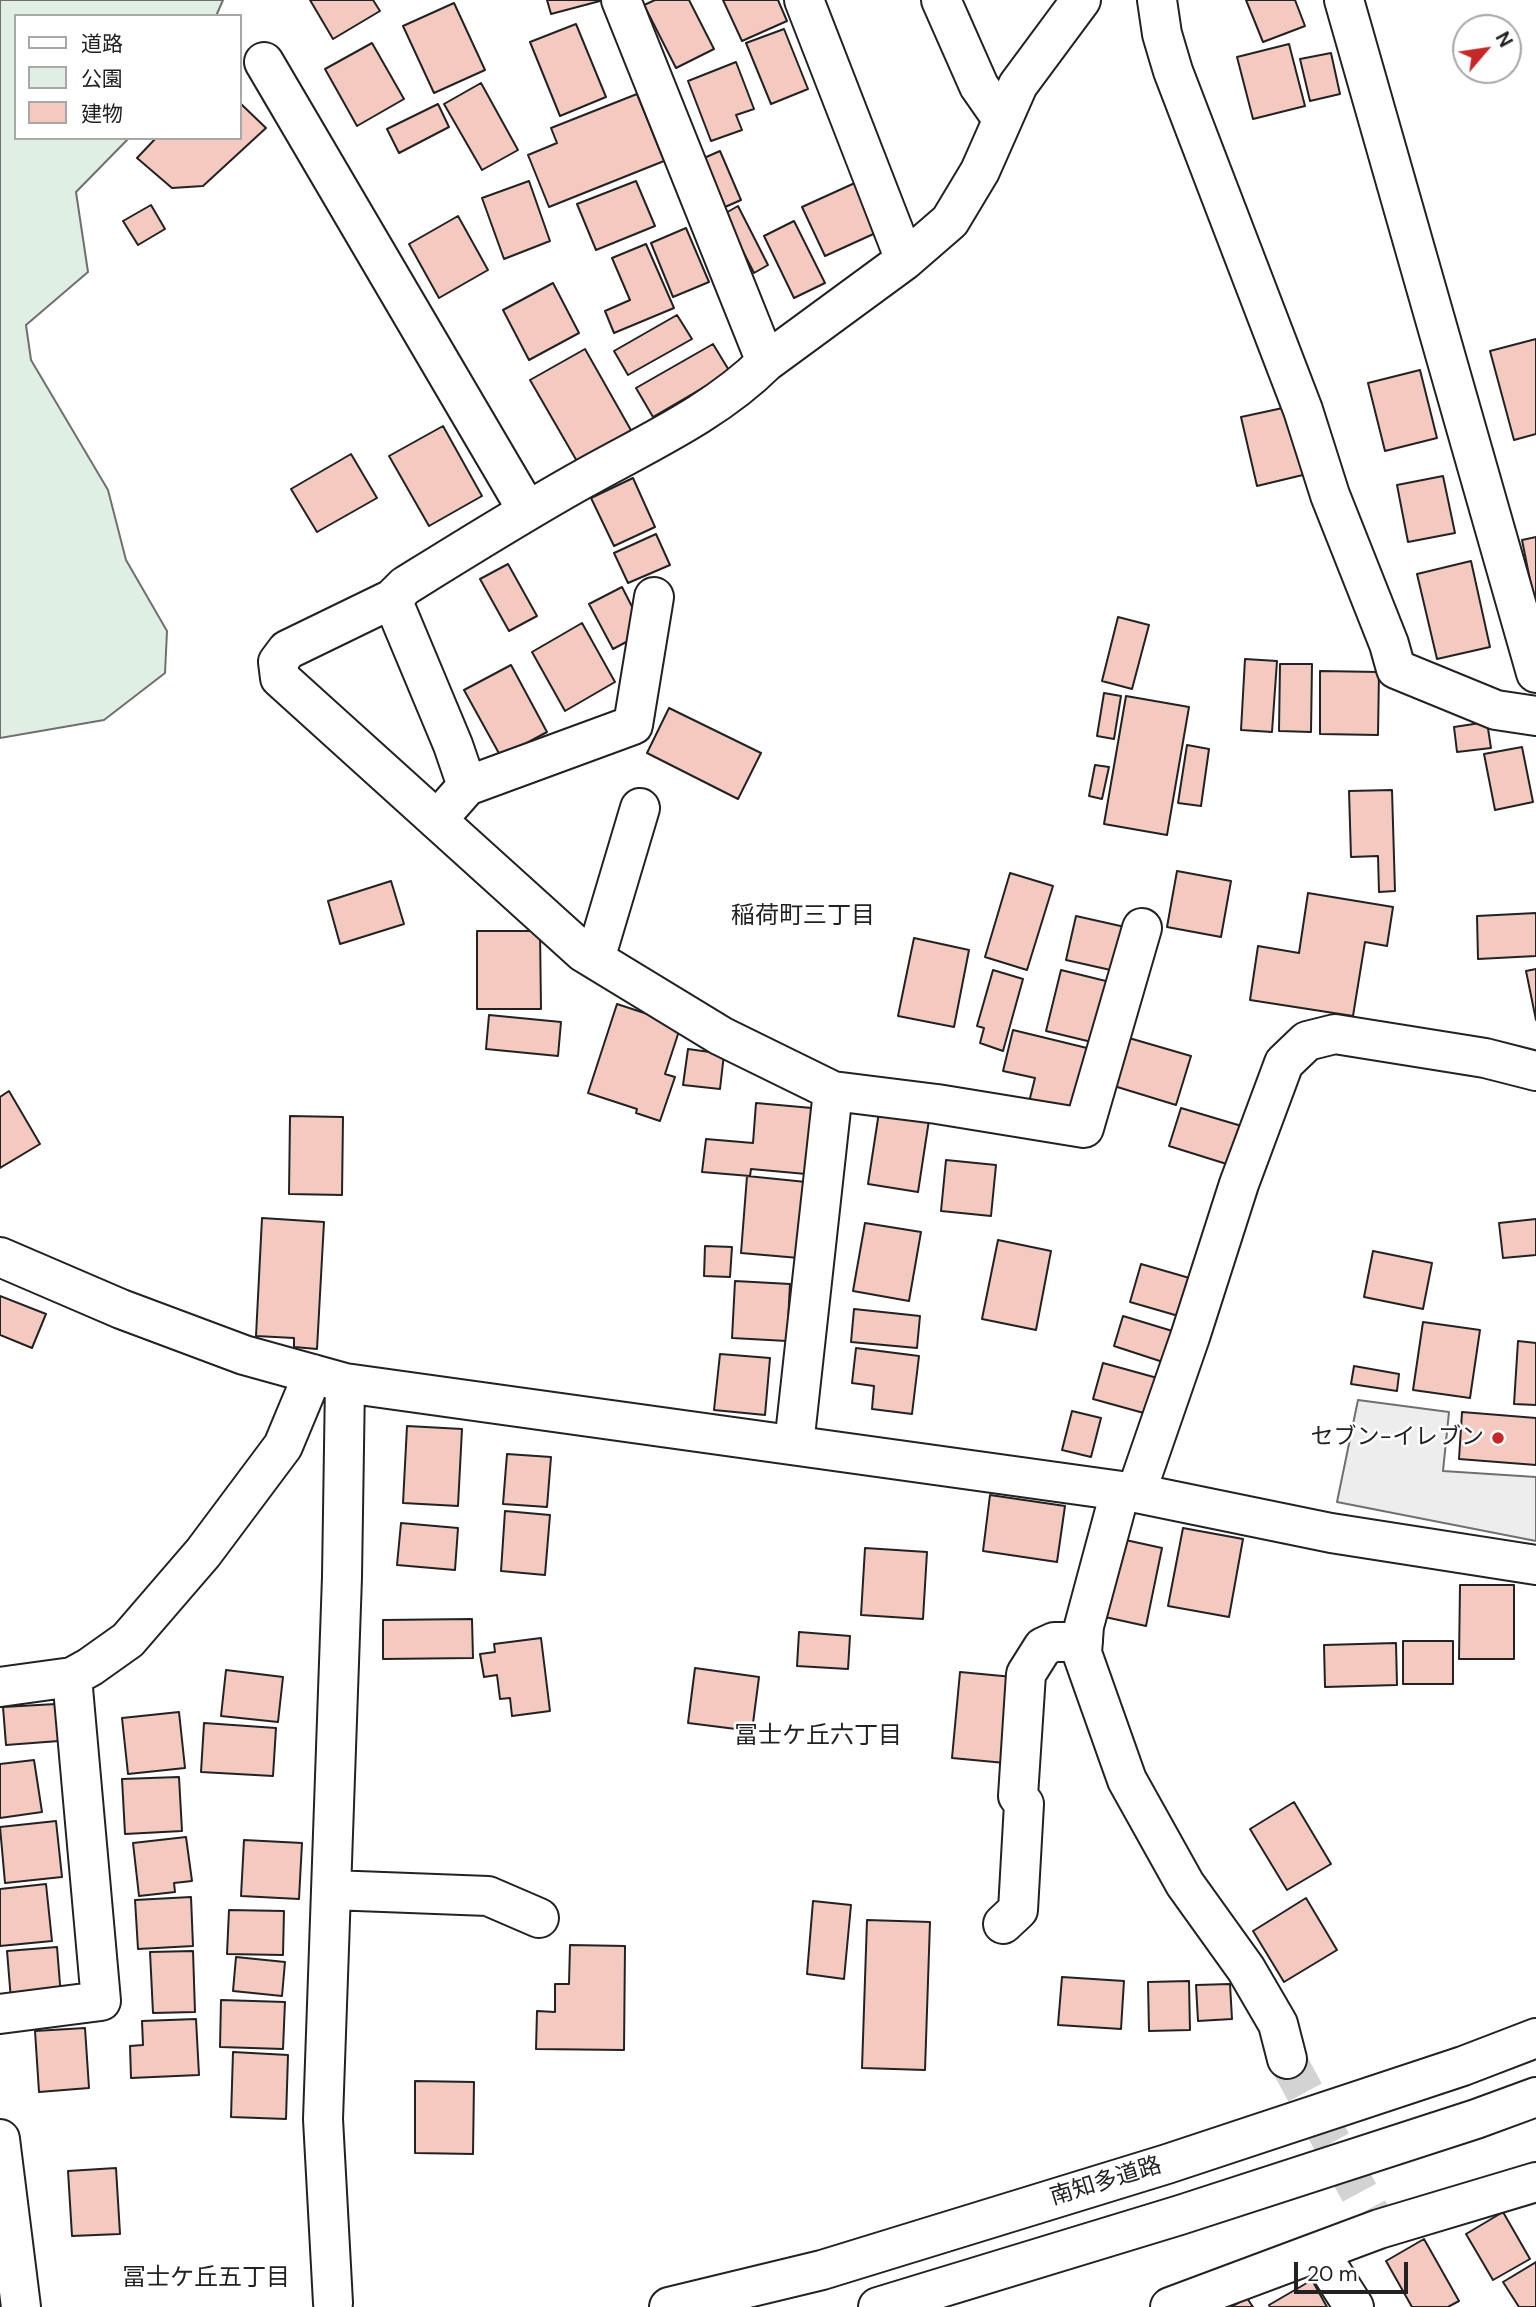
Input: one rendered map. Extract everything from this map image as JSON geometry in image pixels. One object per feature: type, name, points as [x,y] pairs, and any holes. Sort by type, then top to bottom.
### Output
[{"type":"main road","points":[[621,0],[766,362]]},
{"type":"main road","points":[[804,0],[905,260]]},
{"type":"main road","points":[[941,0],[979,86],[1002,120]]},
{"type":"main road","points":[[1081,0],[1018,85],[980,170],[950,221],[905,260],[701,413],[527,510],[405,586],[392,599],[287,650],[278,662],[280,678],[583,952],[721,1035],[832,1091],[937,1104],[1084,1128],[1142,928]]},
{"type":"main road","points":[[1157,0],[1162,34],[1173,71],[1303,410],[1330,495],[1389,643],[1396,669],[1496,710],[1536,716]]},
{"type":"main road","points":[[1344,0],[1536,673]]},
{"type":"main road","points":[[264,62],[527,510]]},
{"type":"main road","points":[[438,820],[467,786],[633,725],[654,597]]},
{"type":"main road","points":[[392,599],[453,745],[467,786]]},
{"type":"main road","points":[[595,959],[640,808]]},
{"type":"main road","points":[[1287,2059],[1278,2024],[1246,1969],[1185,1884],[1127,1780],[1083,1653],[1084,1626],[1128,1492],[1190,1337],[1239,1184],[1284,1063],[1307,1041],[1335,1034],[1485,1058],[1536,1071]]},
{"type":"main road","points":[[794,1446],[832,1091]]},
{"type":"main road","points":[[0,1257],[121,1310],[244,1355],[329,1379],[1128,1492],[1331,1533],[1536,1565]]},
{"type":"main road","points":[[0,1687],[72,1677],[128,1640],[203,1553],[329,1379]]},
{"type":"main road","points":[[329,1379],[342,1577],[323,2119],[333,2303]]},
{"type":"main road","points":[[1003,1924],[1018,1910],[1024,1804],[1018,1796],[1026,1674],[1043,1647],[1054,1642],[1083,1642]]},
{"type":"main road","points":[[0,2014],[101,2001],[72,1677]]},
{"type":"main road","points":[[331,1890],[488,1896],[539,1918]]},
{"type":"main road","name":"南知多道路","points":[[669,2307],[822,2270],[1167,2164],[1462,2066],[1536,2038]]},
{"type":"main road","points":[[878,2307],[1193,2211],[1536,2097]]},
{"type":"main road","points":[[0,2139],[21,2307]]},
{"type":"main road","points":[[1170,2307],[1378,2229],[1534,2186]]},
{"type":"main road","points":[[1319,2252],[1354,2307]]},
{"type":"green space","points":[[0,0],[223,0],[217,14],[14,14],[14,140],[127,140],[76,192],[88,272],[26,325],[31,360],[108,490],[126,560],[167,631],[165,673],[104,720],[0,738]]},
{"type":"shaded area","points":[[1358,1400],[1449,1412],[1443,1471],[1536,1477],[1536,1541],[1337,1502]]},
{"type":"building","points":[[310,0],[373,0],[380,11],[333,39]]},
{"type":"building","points":[[547,0],[600,0],[600,1],[551,14]]},
{"type":"building","points":[[655,0],[689,0],[714,49],[676,68],[644,5]]},
{"type":"building","points":[[723,0],[778,0],[787,21],[742,41]]},
{"type":"building","points":[[1246,0],[1295,0],[1305,26],[1263,42]]},
{"type":"building","points":[[454,3],[485,70],[434,93],[403,26]]},
{"type":"building","points":[[576,24],[606,97],[560,116],[530,42]]},
{"type":"building","points":[[784,29],[808,89],[771,104],[746,43]]},
{"type":"building","points":[[372,43],[404,99],[357,126],[325,69]]},
{"type":"building","points":[[1289,44],[1305,106],[1253,119],[1237,57]]},
{"type":"building","points":[[1331,53],[1340,94],[1310,101],[1300,59]]},
{"type":"building","points":[[736,62],[754,109],[736,115],[742,130],[711,141],[688,81]]},
{"type":"building","points":[[481,83],[518,150],[482,170],[444,104]]},
{"type":"building","points":[[637,94],[664,161],[549,207],[528,155],[557,143],[551,128]]},
{"type":"building","points":[[438,104],[449,127],[399,153],[387,129]]},
{"type":"building","points":[[242,105],[266,128],[203,186],[172,188],[137,158],[154,140],[242,140]]},
{"type":"building","points":[[720,151],[741,200],[725,207],[704,158]]},
{"type":"building","points":[[529,181],[550,241],[504,259],[482,198]]},
{"type":"building","points":[[636,181],[655,226],[596,250],[577,204]]},
{"type":"building","points":[[857,182],[880,231],[825,256],[802,207]]},
{"type":"building","points":[[151,205],[165,229],[138,245],[123,221]]},
{"type":"building","points":[[738,206],[768,265],[754,273],[724,214]]},
{"type":"building","points":[[458,216],[488,270],[439,298],[409,244]]},
{"type":"building","points":[[794,221],[825,283],[794,298],[764,236]]},
{"type":"building","points":[[686,228],[709,282],[673,297],[651,243]]},
{"type":"building","points":[[646,244],[674,308],[614,333],[605,311],[630,300],[612,258]]},
{"type":"building","points":[[553,283],[579,333],[529,360],[503,310]]},
{"type":"building","points":[[677,315],[692,339],[628,375],[614,351]]},
{"type":"building","points":[[1536,339],[1536,434],[1514,440],[1490,351]]},
{"type":"building","points":[[713,344],[730,372],[653,417],[636,388]]},
{"type":"building","points":[[585,349],[632,432],[578,463],[530,380]]},
{"type":"building","points":[[1420,370],[1437,438],[1385,451],[1368,383]]},
{"type":"building","points":[[1292,406],[1307,474],[1257,486],[1241,417]]},
{"type":"building","points":[[443,426],[482,496],[429,526],[389,456]]},
{"type":"building","points":[[351,454],[377,498],[317,532],[291,489]]},
{"type":"building","points":[[1443,476],[1455,533],[1408,542],[1397,485]]},
{"type":"building","points":[[633,478],[655,527],[614,546],[591,498]]},
{"type":"building","points":[[656,534],[670,565],[628,583],[614,553]]},
{"type":"building","points":[[1536,537],[1536,610],[1522,540]]},
{"type":"building","points":[[1471,561],[1490,647],[1437,659],[1417,574]]},
{"type":"building","points":[[508,564],[537,616],[509,631],[480,579]]},
{"type":"building","points":[[622,587],[645,632],[613,649],[589,604]]},
{"type":"building","points":[[1118,617],[1149,625],[1132,689],[1102,681]]},
{"type":"building","points":[[582,623],[615,682],[565,711],[532,652]]},
{"type":"building","points":[[1245,659],[1277,661],[1272,732],[1241,730]]},
{"type":"building","points":[[1280,664],[1312,664],[1311,732],[1279,731]]},
{"type":"building","points":[[511,665],[547,732],[501,757],[464,690]]},
{"type":"building","points":[[1320,671],[1379,672],[1378,735],[1320,734]]},
{"type":"building","points":[[1104,693],[1121,696],[1114,739],[1097,736]]},
{"type":"building","points":[[1126,696],[1189,707],[1167,835],[1104,824]]},
{"type":"building","points":[[669,708],[761,753],[738,799],[647,753]]},
{"type":"building","points":[[1487,722],[1491,748],[1457,752],[1454,727]]},
{"type":"building","points":[[1187,745],[1209,749],[1201,806],[1178,803]]},
{"type":"building","points":[[1522,747],[1533,802],[1495,810],[1484,754]]},
{"type":"building","points":[[1095,765],[1109,767],[1102,799],[1089,796]]},
{"type":"building","points":[[1392,790],[1395,891],[1379,892],[1378,856],[1351,857],[1349,791]]},
{"type":"building","points":[[1177,871],[1231,881],[1221,937],[1167,927]]},
{"type":"building","points":[[1010,873],[1053,886],[1027,970],[985,957]]},
{"type":"building","points":[[391,881],[404,924],[340,944],[328,901]]},
{"type":"building","points":[[1308,893],[1393,907],[1387,946],[1365,942],[1353,1016],[1250,1000],[1258,946],[1299,953]]},
{"type":"building","points":[[1536,913],[1536,956],[1478,959],[1477,916]]},
{"type":"building","points":[[1076,916],[1125,927],[1115,971],[1066,960]]},
{"type":"building","points":[[477,931],[540,931],[541,1009],[477,1009]]},
{"type":"building","points":[[914,938],[969,950],[954,1027],[898,1016]]},
{"type":"building","points":[[1536,969],[1536,1020],[1526,971]]},
{"type":"building","points":[[993,970],[1023,979],[1003,1051],[980,1043],[984,1028],[977,1026]]},
{"type":"building","points":[[1061,970],[1114,983],[1100,1044],[1046,1031]]},
{"type":"building","points":[[617,1004],[681,1025],[665,1074],[675,1077],[660,1121],[636,1113],[637,1109],[588,1093]]},
{"type":"building","points":[[489,1015],[561,1022],[558,1056],[486,1049]]},
{"type":"building","points":[[1013,1030],[1087,1048],[1071,1116],[1028,1106],[1035,1078],[1003,1071]]},
{"type":"building","points":[[1129,1038],[1191,1056],[1176,1105],[1114,1086]]},
{"type":"building","points":[[688,1049],[724,1054],[720,1089],[683,1085]]},
{"type":"building","points":[[9,1091],[40,1144],[0,1168],[0,1097]]},
{"type":"building","points":[[756,1103],[812,1108],[806,1174],[751,1169],[750,1176],[702,1172],[706,1139],[753,1143]]},
{"type":"building","points":[[1181,1108],[1245,1127],[1233,1166],[1169,1146]]},
{"type":"building","points":[[879,1112],[929,1120],[918,1192],[868,1184]]},
{"type":"building","points":[[290,1116],[343,1117],[342,1195],[289,1194]]},
{"type":"building","points":[[946,1160],[996,1165],[991,1216],[941,1211]]},
{"type":"building","points":[[747,1176],[806,1182],[799,1258],[741,1253]]},
{"type":"building","points":[[262,1218],[324,1222],[317,1349],[294,1347],[294,1338],[256,1336]]},
{"type":"building","points":[[1536,1219],[1536,1255],[1503,1258],[1499,1223]]},
{"type":"building","points":[[865,1223],[921,1232],[909,1301],[853,1291]]},
{"type":"building","points":[[998,1240],[1051,1251],[1036,1330],[982,1319]]},
{"type":"building","points":[[705,1246],[732,1247],[730,1277],[704,1276]]},
{"type":"building","points":[[1373,1251],[1432,1263],[1423,1309],[1364,1297]]},
{"type":"building","points":[[1141,1264],[1193,1279],[1182,1317],[1130,1302]]},
{"type":"building","points":[[735,1281],[790,1284],[787,1341],[732,1338]]},
{"type":"building","points":[[0,1296],[46,1314],[32,1348],[0,1335]]},
{"type":"building","points":[[854,1309],[920,1316],[917,1348],[851,1342]]},
{"type":"building","points":[[1123,1316],[1179,1333],[1169,1364],[1114,1346]]},
{"type":"building","points":[[1423,1322],[1480,1330],[1470,1398],[1413,1390]]},
{"type":"building","points":[[1518,1341],[1536,1343],[1536,1405],[1514,1404]]},
{"type":"building","points":[[856,1348],[919,1356],[912,1414],[872,1409],[874,1386],[852,1383]]},
{"type":"building","points":[[720,1354],[770,1358],[765,1415],[714,1410]]},
{"type":"building","points":[[1103,1363],[1161,1379],[1151,1415],[1093,1399]]},
{"type":"building","points":[[1354,1366],[1399,1374],[1397,1391],[1351,1384]]},
{"type":"building","points":[[1072,1411],[1101,1418],[1091,1457],[1062,1450]]},
{"type":"building","name":"セブン-イレブン","points":[[1462,1412],[1536,1418],[1536,1465],[1459,1459]]},
{"type":"building","points":[[407,1426],[462,1429],[458,1506],[403,1503]]},
{"type":"building","points":[[507,1454],[551,1457],[547,1507],[503,1504]]},
{"type":"building","points":[[990,1495],[1065,1506],[1057,1562],[983,1551]]},
{"type":"building","points":[[505,1511],[550,1515],[545,1575],[501,1571]]},
{"type":"building","points":[[401,1523],[458,1528],[455,1570],[397,1565]]},
{"type":"building","points":[[1183,1528],[1243,1539],[1229,1617],[1168,1606]]},
{"type":"building","points":[[1121,1539],[1162,1548],[1146,1626],[1105,1617]]},
{"type":"building","points":[[865,1548],[927,1552],[923,1619],[861,1615]]},
{"type":"building","points":[[1460,1585],[1514,1585],[1514,1659],[1459,1659]]},
{"type":"building","points":[[472,1619],[473,1658],[383,1659],[383,1620]]},
{"type":"building","points":[[799,1632],[850,1636],[848,1669],[797,1666]]},
{"type":"building","points":[[541,1638],[550,1711],[512,1716],[510,1698],[500,1699],[497,1675],[484,1677],[480,1654],[495,1652],[494,1644]]},
{"type":"building","points":[[1403,1641],[1453,1641],[1453,1684],[1403,1684]]},
{"type":"building","points":[[1396,1643],[1397,1685],[1325,1687],[1324,1645]]},
{"type":"building","points":[[695,1668],[759,1677],[752,1731],[688,1723]]},
{"type":"building","points":[[226,1670],[283,1677],[278,1722],[221,1716]]},
{"type":"building","points":[[960,1672],[1013,1677],[1005,1763],[952,1758]]},
{"type":"building","points":[[56,1704],[59,1741],[6,1745],[3,1707]]},
{"type":"building","points":[[179,1712],[185,1768],[128,1774],[122,1718]]},
{"type":"building","points":[[204,1723],[276,1728],[273,1776],[201,1772]]},
{"type":"building","points":[[34,1760],[42,1812],[0,1818],[0,1764]]},
{"type":"building","points":[[179,1777],[182,1831],[125,1834],[122,1779]]},
{"type":"building","points":[[1294,1802],[1331,1864],[1287,1890],[1250,1829]]},
{"type":"building","points":[[56,1821],[62,1877],[5,1883],[0,1827]]},
{"type":"building","points":[[186,1837],[192,1881],[174,1883],[175,1892],[139,1896],[133,1843]]},
{"type":"building","points":[[244,1840],[302,1843],[299,1899],[241,1896]]},
{"type":"building","points":[[46,1884],[52,1941],[0,1946],[0,1889]]},
{"type":"building","points":[[191,1897],[193,1946],[138,1949],[135,1900]]},
{"type":"building","points":[[1306,1898],[1337,1950],[1284,1982],[1253,1931]]},
{"type":"building","points":[[813,1901],[851,1905],[844,1979],[807,1974]]},
{"type":"building","points":[[229,1910],[284,1911],[283,1955],[227,1954]]},
{"type":"building","points":[[867,1920],[930,1922],[925,2070],[862,2068]]},
{"type":"building","points":[[570,1945],[625,1946],[624,2050],[536,2049],[537,2011],[555,2012],[555,1984],[569,1984]]},
{"type":"building","points":[[57,1947],[61,1997],[11,2000],[7,1951]]},
{"type":"building","points":[[193,1951],[195,2012],[153,2013],[150,1952]]},
{"type":"building","points":[[236,1957],[285,1962],[282,1996],[233,1991]]},
{"type":"building","points":[[1062,1977],[1124,1981],[1121,2029],[1058,2025]]},
{"type":"building","points":[[1189,1981],[1190,2030],[1149,2031],[1148,1982]]},
{"type":"building","points":[[1230,1984],[1232,2019],[1198,2021],[1196,1985]]},
{"type":"building","points":[[221,2000],[285,2002],[283,2049],[220,2047]]},
{"type":"building","points":[[196,2019],[199,2075],[131,2078],[130,2046],[143,2045],[142,2021]]},
{"type":"building","points":[[85,2028],[89,2088],[39,2092],[35,2031]]},
{"type":"building","points":[[233,2052],[288,2055],[286,2119],[231,2117]]},
{"type":"building","points":[[415,2081],[474,2082],[473,2154],[415,2153]]},
{"type":"building","points":[[116,2168],[120,2234],[72,2236],[68,2171]]},
{"type":"building","points":[[1503,2212],[1530,2259],[1493,2280],[1466,2234]]},
{"type":"building","points":[[1424,2239],[1459,2301],[1448,2307],[1412,2307],[1386,2261]]},
{"type":"building","points":[[1536,2262],[1536,2307],[1519,2307],[1503,2282]]},
{"type":"building","points":[[1312,2280],[1327,2307],[1270,2307],[1269,2305]]},
{"type":"building","points":[[1247,2298],[1253,2307],[1231,2307]]},
{"type":"tunnel","points":[[1287,2059],[1379,2229]]},
{"type":"place","name":"セブン-イレブン","points":[[1498,1438]]},
{"type":"district","name":"稲荷町三丁目","points":[[803,917]]},
{"type":"district","name":"冨士ケ丘六丁目","points":[[818,1737]]},
{"type":"district","name":"冨士ケ丘五丁目","points":[[206,2279]]}]
